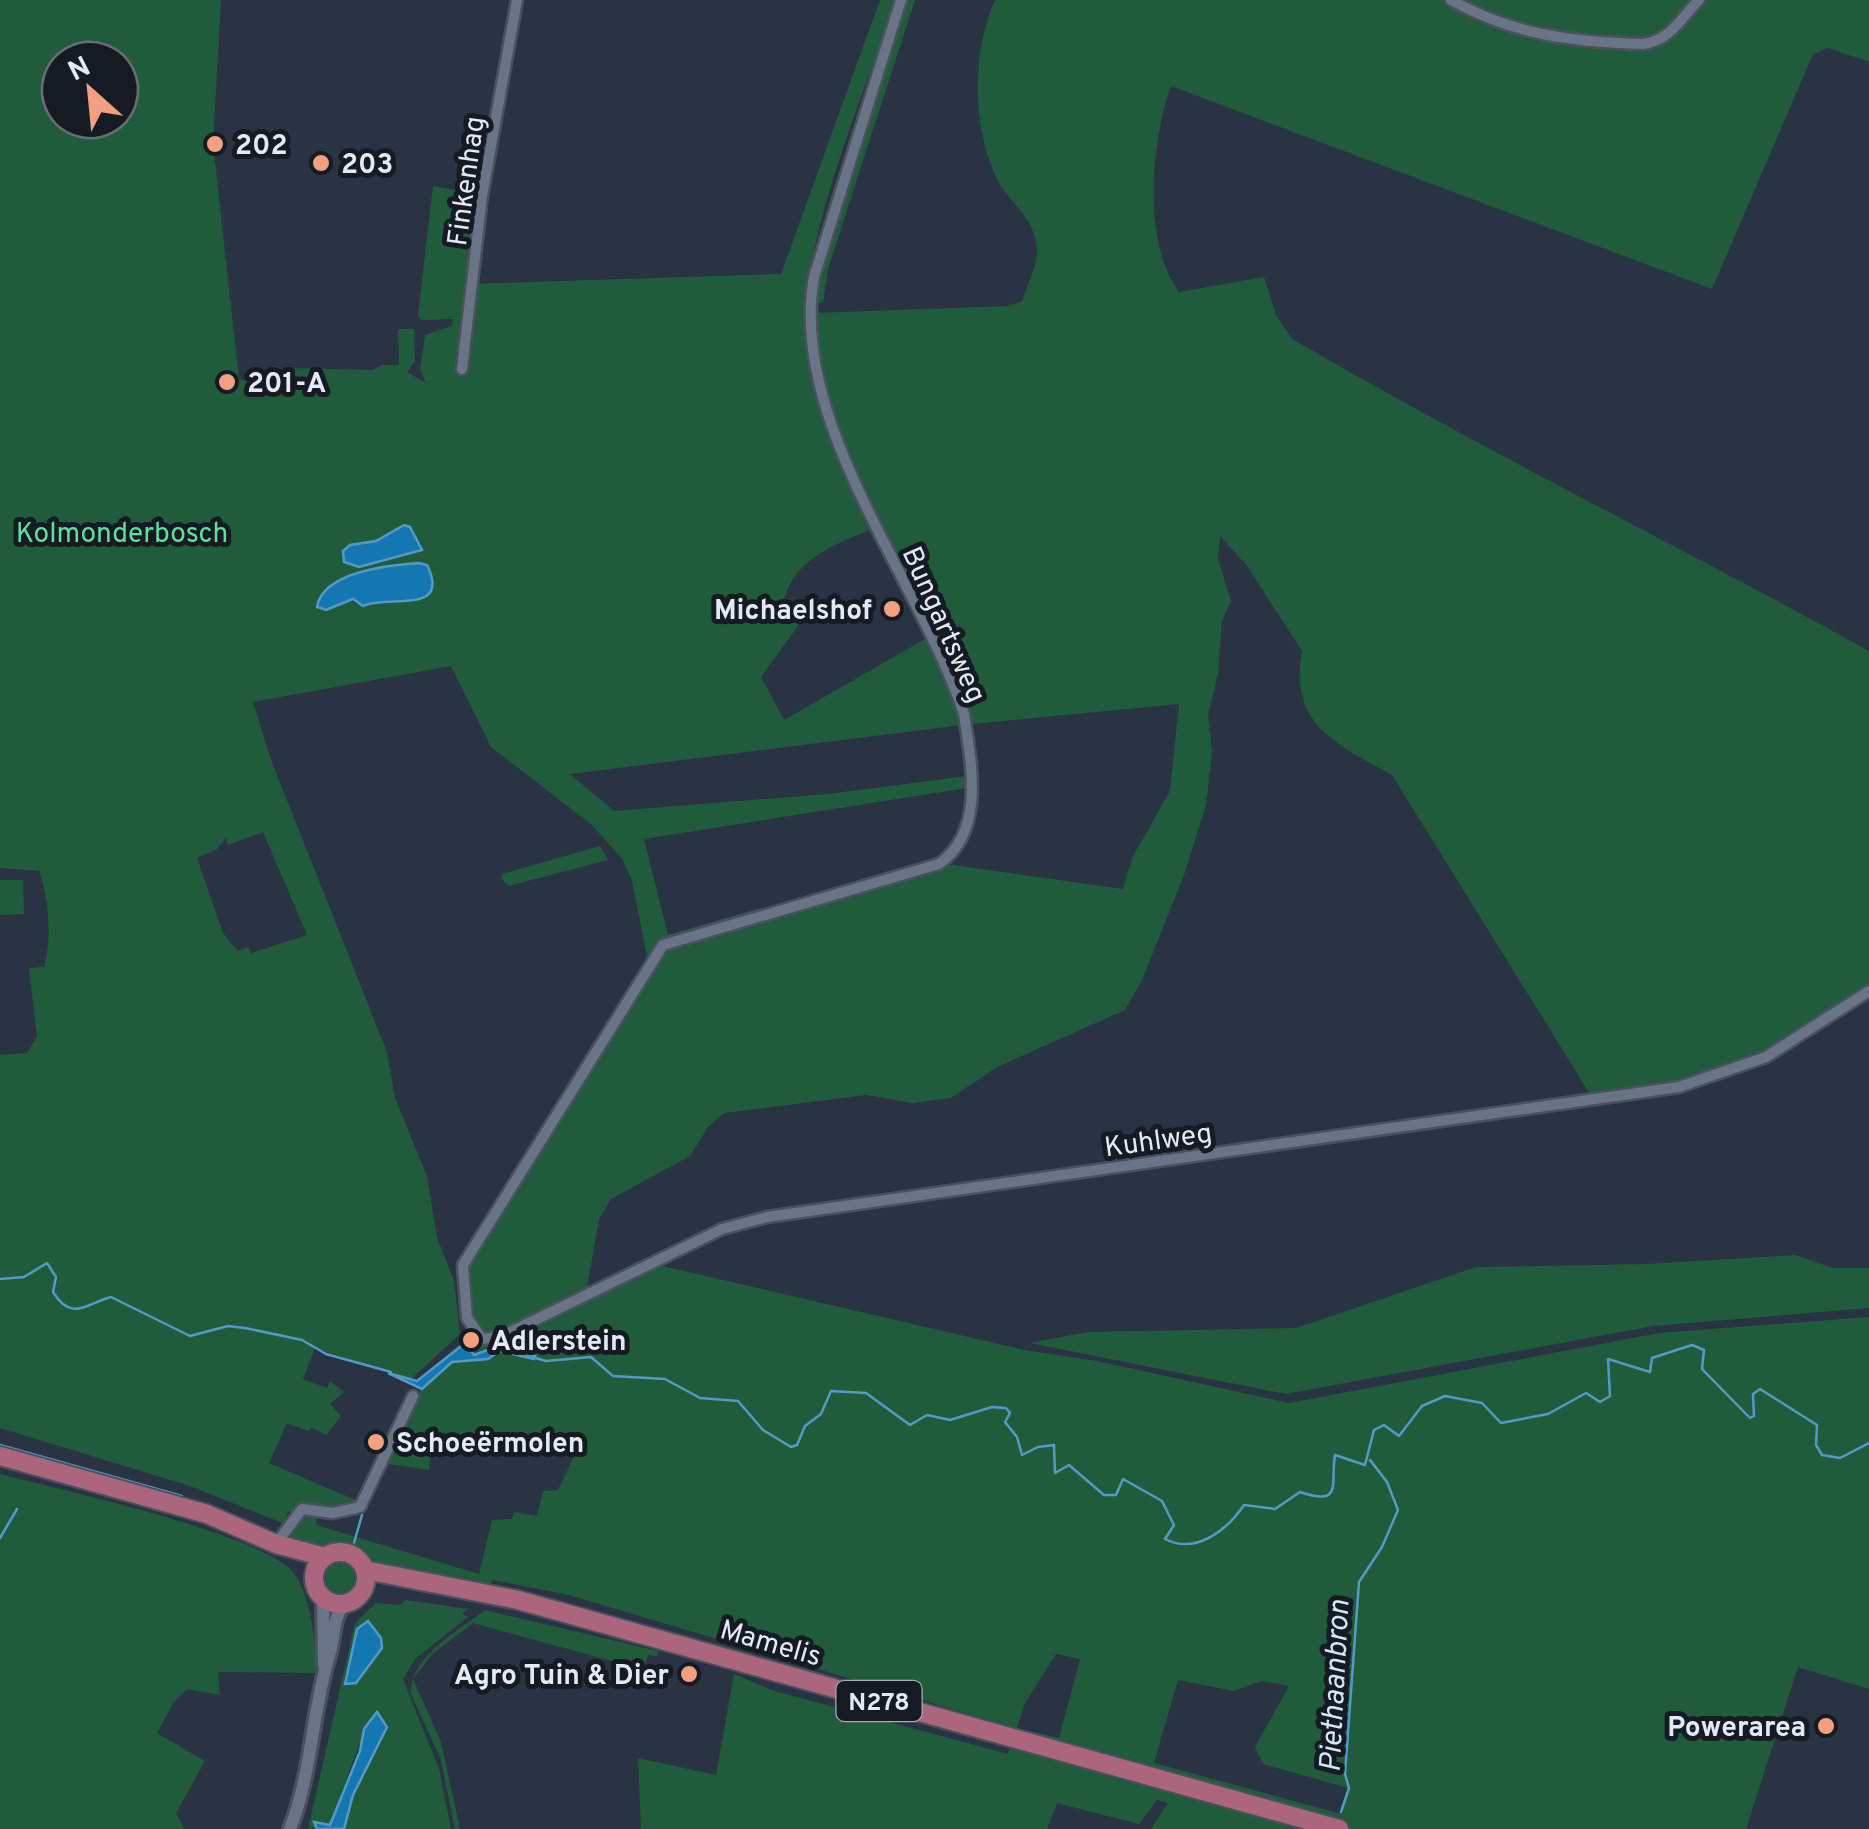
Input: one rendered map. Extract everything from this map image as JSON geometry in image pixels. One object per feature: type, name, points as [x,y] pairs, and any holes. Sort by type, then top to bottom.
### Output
[{"type":"main road","name":"N278","points":[[0,1456],[206,1514],[276,1544],[324,1557],[346,1553],[365,1570]]},
{"type":"main road","name":"N278","points":[[276,1544],[314,1575],[324,1598]]},
{"type":"main road","points":[[314,1575],[324,1557]]},
{"type":"main road","points":[[364,1590],[365,1570]]},
{"type":"main road","name":"Mamelis","points":[[365,1570],[518,1600],[1339,1829]]},
{"type":"main road","name":"Mamelis","points":[[364,1590],[417,1583]]},
{"type":"main road","name":"N278","points":[[344,1604],[364,1590]]},
{"type":"main road","points":[[324,1598],[344,1604]]},
{"type":"street","name":"Finkenhag","points":[[462,369],[482,196],[517,0]]},
{"type":"street","name":"Bungartsweg","points":[[467,1318],[460,1284],[462,1264],[663,945],[938,864],[955,850],[967,825],[970,758],[964,714],[832,422],[808,321],[814,277],[901,0]]},
{"type":"street","points":[[1451,0],[1501,26],[1534,35],[1643,44],[1659,42],[1698,0]]},
{"type":"street","name":"Kuhlweg","points":[[467,1318],[489,1342],[722,1229],[767,1217],[1680,1087],[1766,1057],[1869,991]]},
{"type":"street","points":[[276,1544],[302,1509],[333,1513],[360,1506],[391,1450],[413,1396]]},
{"type":"street","points":[[324,1598],[324,1665]]},
{"type":"street","points":[[290,1829],[310,1761],[335,1618],[344,1604]]},
{"type":"green space","name":"Kolmonderbosch","points":[[0,0],[221,0],[213,143],[239,379],[258,385],[286,368],[373,370],[382,365],[399,365],[398,329],[414,329],[415,361],[407,372],[426,383],[420,370],[425,335],[452,326],[453,319],[421,320],[418,315],[433,186],[479,195],[469,284],[781,274],[880,0],[897,0],[834,175],[810,271],[805,314],[807,351],[818,397],[872,529],[815,557],[803,566],[787,592],[783,608],[798,619],[798,626],[761,677],[784,720],[927,638],[836,420],[816,347],[814,313],[1008,306],[1022,301],[1036,262],[1035,237],[995,175],[979,110],[982,42],[995,0],[1869,0],[1869,62],[1828,48],[1813,54],[1712,289],[1171,86],[1155,163],[1159,247],[1179,292],[1264,277],[1276,315],[1292,339],[1869,651],[1869,986],[1747,1062],[1680,1083],[1593,1099],[1392,775],[1337,742],[1310,715],[1300,677],[1302,651],[1247,566],[1220,536],[1218,559],[1231,601],[1222,621],[1218,674],[1208,714],[1212,754],[1206,805],[1184,875],[1142,980],[1125,1010],[997,1067],[951,1098],[912,1103],[866,1095],[724,1113],[708,1127],[690,1156],[611,1199],[599,1219],[587,1288],[582,1293],[488,1336],[471,1317],[466,1267],[648,962],[632,881],[623,860],[592,825],[491,747],[451,666],[253,702],[271,760],[387,1052],[395,1098],[427,1176],[437,1238],[454,1280],[460,1334],[411,1379],[315,1348],[303,1379],[327,1388],[330,1381],[344,1392],[330,1404],[341,1416],[326,1435],[311,1427],[309,1431],[287,1423],[269,1463],[358,1501],[295,1509],[286,1514],[285,1524],[190,1486],[0,1428],[0,1055],[27,1053],[37,1037],[29,968],[44,967],[49,932],[39,871],[0,868]],"holes":[[[404,525],[409,554],[401,552],[359,567],[358,543],[375,541]],[[427,565],[403,602],[375,600],[363,606],[347,600],[362,573]],[[1179,704],[1170,791],[1132,858],[1123,889],[946,864],[842,895],[757,909],[668,935],[644,839],[967,788],[967,776],[828,794],[614,811],[570,774],[962,725]],[[263,832],[307,935],[251,953],[248,947],[238,951],[223,933],[197,858],[217,849],[226,838],[228,845]]]},
{"type":"green space","points":[[905,0],[915,0],[828,269],[823,303],[815,303],[816,284]]},
{"type":"green space","points":[[600,846],[608,860],[508,886],[501,878],[502,874]]},
{"type":"green space","points":[[0,880],[23,880],[24,914],[0,915]]},
{"type":"green space","points":[[1796,1255],[1832,1268],[1869,1268],[1869,1308],[1653,1326],[1286,1394],[1030,1343],[1088,1332],[1296,1328],[1476,1267],[1648,1264]]},
{"type":"green space","points":[[654,1264],[1025,1350],[1097,1361],[1289,1403],[1659,1333],[1869,1317],[1869,1689],[1798,1667],[1746,1829],[1151,1829],[1168,1803],[1157,1800],[1139,1824],[1057,1803],[1047,1829],[641,1829],[638,1758],[716,1775],[734,1674],[774,1691],[1008,1754],[1016,1728],[569,1595],[493,1580],[488,1587],[367,1563],[343,1548],[315,1551],[288,1541],[300,1516],[317,1515],[316,1525],[479,1574],[492,1520],[512,1519],[514,1512],[537,1516],[543,1491],[558,1490],[577,1450],[431,1431],[429,1470],[389,1464],[422,1386],[415,1382],[459,1345],[498,1345]],"holes":[[[1056,1654],[1080,1659],[1059,1738],[1017,1728],[1024,1705]],[[1178,1680],[1234,1691],[1261,1681],[1289,1686],[1255,1747],[1263,1764],[1348,1788],[1342,1814],[1154,1763]]]},
{"type":"green space","points":[[0,1474],[206,1529],[279,1560],[296,1576],[312,1623],[316,1673],[218,1672],[220,1695],[187,1689],[174,1702],[157,1733],[205,1761],[176,1813],[184,1829],[0,1829]]},
{"type":"green space","points":[[341,1560],[354,1565],[359,1578],[354,1591],[341,1596],[328,1591],[323,1578],[328,1565]]},
{"type":"green space","points":[[406,1600],[468,1609],[462,1613],[468,1617],[415,1659],[403,1679],[439,1769],[451,1829],[344,1829],[353,1795],[387,1727],[375,1716],[357,1751],[330,1825],[308,1829],[355,1623],[376,1603],[400,1605]],"holes":[[[368,1621],[381,1638],[356,1683],[345,1684],[357,1629]]]},
{"type":"green space","points":[[485,1610],[658,1651],[657,1656],[648,1655],[644,1670],[473,1623],[432,1654],[413,1678],[437,1646]]},
{"type":"green space","points":[[413,1679],[441,1742],[460,1829],[455,1829],[441,1760],[411,1694]]},
{"type":"water","points":[[404,525],[410,527],[422,550],[359,567],[344,562],[343,551],[350,545],[376,541]]},
{"type":"water","points":[[427,565],[432,581],[431,591],[424,597],[363,606],[353,599],[326,610],[317,607],[331,585],[344,578],[376,568]]},
{"type":"water","points":[[465,1343],[474,1355],[493,1348],[535,1356],[534,1359],[500,1351],[488,1359],[452,1362],[422,1389],[388,1373],[417,1381]]},
{"type":"water","points":[[368,1621],[381,1638],[382,1648],[356,1683],[345,1684],[357,1629]]},
{"type":"water","points":[[377,1712],[387,1727],[353,1795],[344,1829],[317,1829],[314,1822],[330,1825],[360,1751],[364,1729]]},
{"type":"waterway","points":[[0,1279],[24,1277],[47,1263],[56,1277],[53,1292],[73,1309],[111,1297],[190,1336],[228,1326],[245,1328],[302,1340],[326,1354],[391,1372]]},
{"type":"waterway","points":[[532,1357],[546,1361],[591,1357],[613,1376],[665,1379],[700,1398],[738,1401],[763,1430],[791,1447],[797,1445],[805,1426],[821,1414],[831,1391],[866,1393],[910,1425],[927,1415],[950,1420],[992,1407],[1006,1408],[1010,1413],[1005,1422],[1017,1437],[1022,1455],[1054,1445],[1055,1473],[1069,1465],[1104,1495],[1116,1495],[1123,1479],[1162,1501],[1174,1525],[1165,1539],[1188,1544],[1220,1531],[1244,1505],[1275,1509],[1300,1492],[1314,1496],[1329,1494],[1335,1455],[1365,1465],[1374,1430],[1384,1425],[1399,1436],[1422,1406],[1445,1396],[1482,1403],[1501,1423],[1548,1414],[1586,1393],[1600,1402],[1610,1396],[1608,1359],[1650,1372],[1652,1358],[1692,1345],[1704,1350],[1702,1369],[1750,1418],[1754,1416],[1753,1394],[1760,1389],[1817,1425],[1816,1445],[1822,1455],[1840,1458],[1869,1443]]},
{"type":"waterway","points":[[0,1445],[182,1496]]},
{"type":"waterway","name":"Piethaanbron","points":[[1341,1812],[1349,1788],[1345,1774],[1359,1582],[1382,1547],[1398,1510],[1387,1482],[1370,1460]]},
{"type":"waterway","points":[[0,1538],[17,1509]]},
{"type":"waterway","points":[[354,1543],[362,1515]]},
{"type":"place","name":"202","points":[[215,144]]},
{"type":"place","name":"203","points":[[321,163]]},
{"type":"place","name":"201-A","points":[[227,382]]},
{"type":"place","name":"Michaelshof","points":[[892,609]]},
{"type":"place","name":"Adlerstein","points":[[471,1340]]},
{"type":"place","name":"Schoeërmolen","points":[[376,1442]]},
{"type":"place","name":"Agro Tuin & Dier","points":[[689,1674]]},
{"type":"place","name":"Powerarea","points":[[1826,1726]]}]
